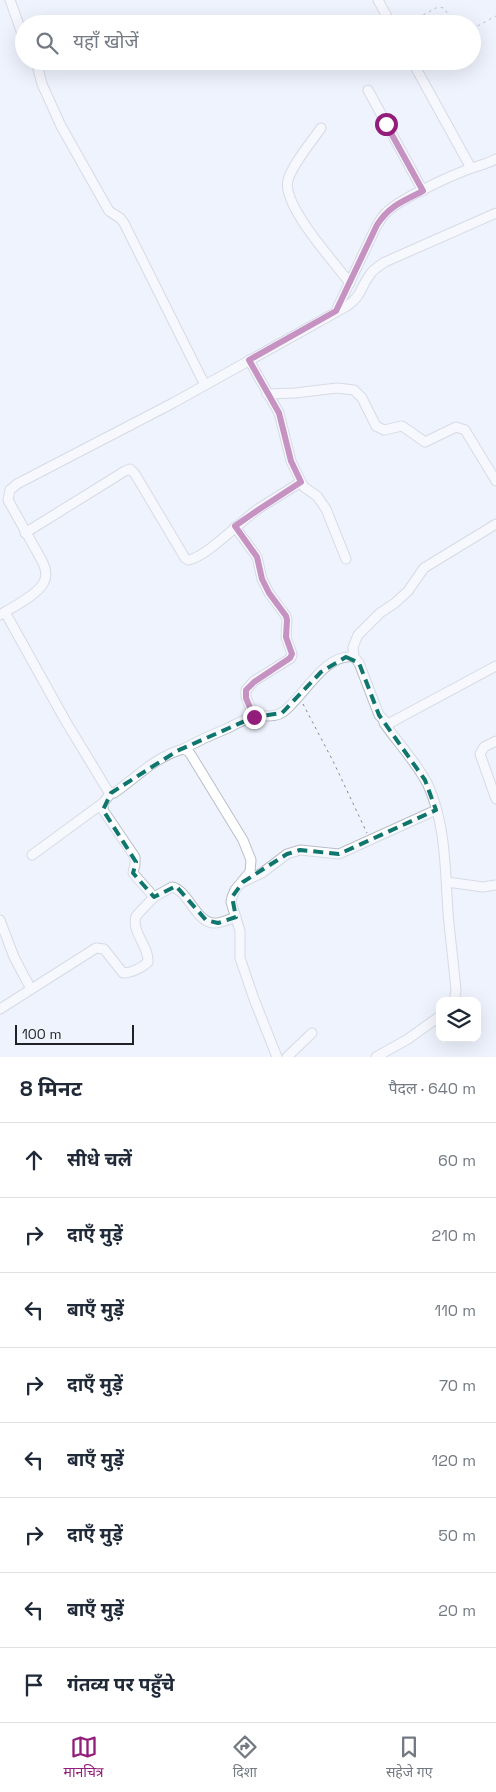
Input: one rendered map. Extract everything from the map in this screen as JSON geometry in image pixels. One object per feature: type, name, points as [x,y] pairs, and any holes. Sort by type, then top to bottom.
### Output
[{"type":"street","points":[[10,0],[15,15]]},
{"type":"street","points":[[378,0],[386,15]]},
{"type":"street","points":[[38,70],[42,84],[61,126],[106,207],[124,223],[205,385]]},
{"type":"street","points":[[417,70],[471,168]]},
{"type":"street","points":[[368,90],[423,191]]},
{"type":"street","points":[[321,128],[292,171],[288,179],[287,188],[297,213],[350,283]]},
{"type":"street","points":[[336,311],[377,225],[386,212],[423,191],[471,168],[482,167],[496,159]]},
{"type":"street","points":[[111,793],[105,787],[3,613],[36,592],[45,581],[45,567],[8,500],[10,490],[16,484],[205,385],[347,306],[359,295],[368,276],[385,262],[496,213]]},
{"type":"street","points":[[249,360],[279,413],[291,461],[301,482],[304,487],[317,496],[326,509],[346,559]]},
{"type":"street","points":[[267,394],[337,388],[354,390],[362,398],[376,426],[384,430],[402,426],[426,442],[456,427],[461,428],[468,434],[496,481]]},
{"type":"street","points":[[26,532],[130,469],[135,474],[182,554],[188,560],[203,553],[235,526],[301,482]]},
{"type":"street","points":[[455,997],[456,991],[444,841],[436,810],[425,780],[379,716],[359,663],[354,657],[353,647],[358,635],[380,613],[408,592],[424,568],[496,524]]},
{"type":"street","points":[[235,526],[257,557],[265,586],[286,616],[286,637],[292,654],[290,658],[254,682],[246,690],[246,698],[254,717]]},
{"type":"street","points":[[32,855],[104,803],[111,793],[119,790],[155,761],[254,717],[278,715],[299,698],[307,686],[321,672],[346,657],[354,657]]},
{"type":"street","points":[[384,723],[390,724],[496,666]]},
{"type":"street","points":[[496,741],[484,747],[480,754],[496,799]]},
{"type":"street","points":[[183,749],[188,751],[248,851],[251,866],[250,872],[232,897],[231,902],[240,931],[240,958],[277,1057]]},
{"type":"street","points":[[104,803],[103,810],[134,857],[133,873],[154,897]]},
{"type":"street","points":[[243,882],[262,873],[293,851],[339,854],[436,810]]},
{"type":"street","points":[[447,882],[483,887],[496,885]]},
{"type":"street","points":[[0,1009],[96,948],[104,949],[123,973],[130,972],[146,964],[149,959],[136,929],[136,916],[154,897],[172,888],[176,888],[195,910],[209,922],[218,923],[236,917]]},
{"type":"street","points":[[0,920],[14,957],[31,989]]},
{"type":"street","points":[[376,1057],[408,1039],[436,1019]]},
{"type":"street","points":[[287,1057],[312,1033]]},
{"type":"path","points":[[423,15],[438,7],[444,8],[448,15]]},
{"type":"path","points":[[481,24],[496,16]]},
{"type":"path","points":[[299,698],[334,761],[370,840]]},
{"type":"highlighted area","points":[[346,657],[359,663],[379,715],[425,780],[436,810],[339,854],[300,850],[287,854],[243,882],[232,897],[236,917],[218,923],[206,920],[176,886],[154,897],[133,873],[136,862],[103,810],[111,793],[177,751],[254,717],[282,713],[321,672]]},
{"type":"route","points":[[254,717],[246,698],[246,690],[272,669],[287,661],[292,654],[292,650],[286,637],[286,616],[269,593],[262,579],[257,557],[235,526],[301,482],[291,461],[279,413],[249,360],[336,311],[377,225],[386,212],[423,191],[386,124]]}]
